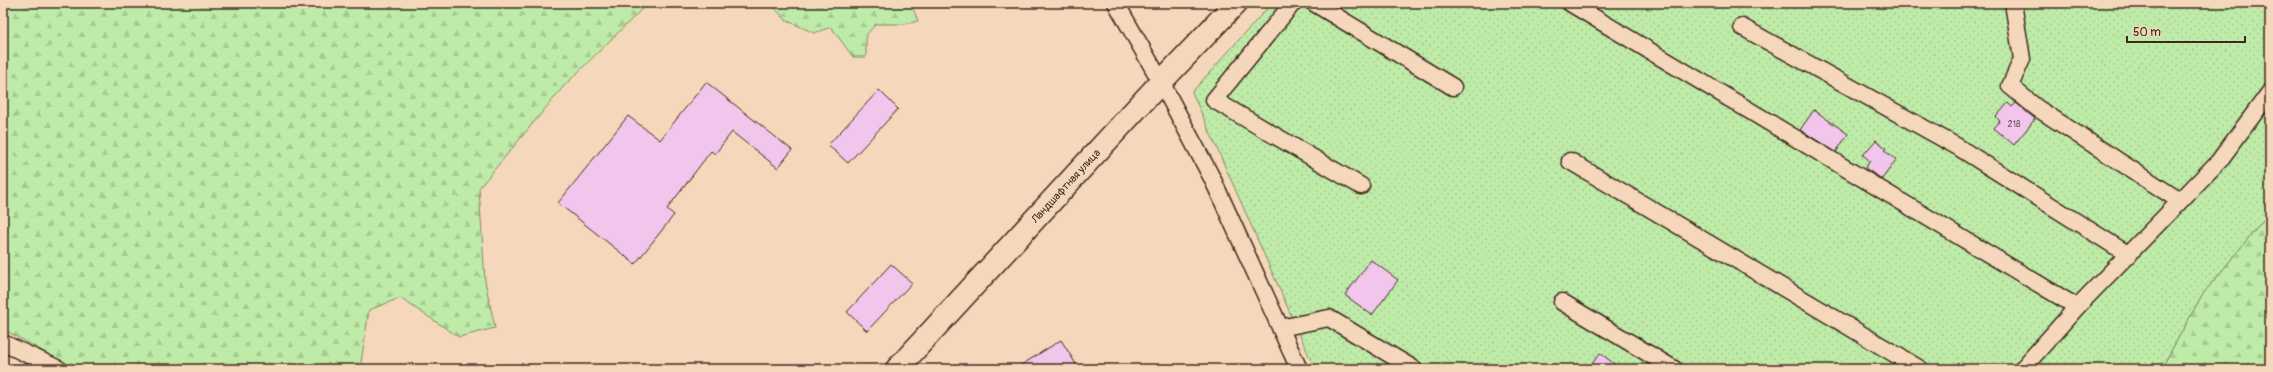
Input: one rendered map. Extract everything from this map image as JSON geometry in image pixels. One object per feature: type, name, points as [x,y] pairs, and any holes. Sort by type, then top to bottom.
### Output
[{"type":"street","points":[[1116,3],[1161,82],[1212,178],[1299,369]]},
{"type":"street","name":"Ландшафтная улица","points":[[897,369],[1161,82],[1236,3]]},
{"type":"street","points":[[1293,3],[1214,100],[1361,186]]},
{"type":"street","points":[[1314,3],[1453,87]]},
{"type":"street","points":[[1570,3],[2077,307]]},
{"type":"street","points":[[2013,3],[2022,59],[2010,86],[2037,108],[2180,201]]},
{"type":"street","points":[[1742,27],[1958,147],[2129,255]]},
{"type":"street","points":[[2022,369],[2077,307],[2129,255],[2218,161],[2270,92]]},
{"type":"street","points":[[1570,161],[1920,369]]},
{"type":"street","points":[[1562,302],[1674,369]]},
{"type":"street","points":[[1280,328],[1329,318],[1414,369]]},
{"type":"street","points":[[3,343],[59,369]]},
{"type":"green space","points":[[3,3],[648,3],[564,86],[479,188],[485,281],[495,328],[459,337],[400,298],[369,310],[360,369],[75,369],[3,329]]},
{"type":"green space","points":[[770,3],[917,3],[912,6],[918,21],[905,24],[876,24],[866,35],[866,57],[853,57],[831,27],[814,33],[786,20]]},
{"type":"green space","points":[[1272,3],[2270,3],[2270,212],[2202,295],[2161,369],[1315,369],[1192,92]]},
{"type":"green space","points":[[2270,212],[2270,369],[2161,369],[2202,295]]},
{"type":"building","points":[[706,82],[792,150],[778,168],[732,132],[715,154],[711,151],[667,209],[674,215],[635,264],[558,203],[628,116],[660,140]]},
{"type":"building","points":[[879,90],[898,109],[848,163],[828,145]]},
{"type":"building","points":[[2008,103],[2012,107],[2016,103],[2035,119],[2014,145],[1994,128],[2000,121],[1996,117]]},
{"type":"building","points":[[1814,110],[1848,134],[1836,152],[1800,130]]},
{"type":"building","points":[[1876,140],[1886,148],[1884,150],[1896,160],[1882,179],[1865,168],[1870,161],[1863,155]]},
{"type":"building","points":[[1371,260],[1398,280],[1372,315],[1345,295]]},
{"type":"building","points":[[891,264],[912,283],[867,331],[847,312]]},
{"type":"building","points":[[1061,340],[1079,369],[1015,369]]},
{"type":"building","points":[[1600,353],[1621,369],[1588,369]]}]
